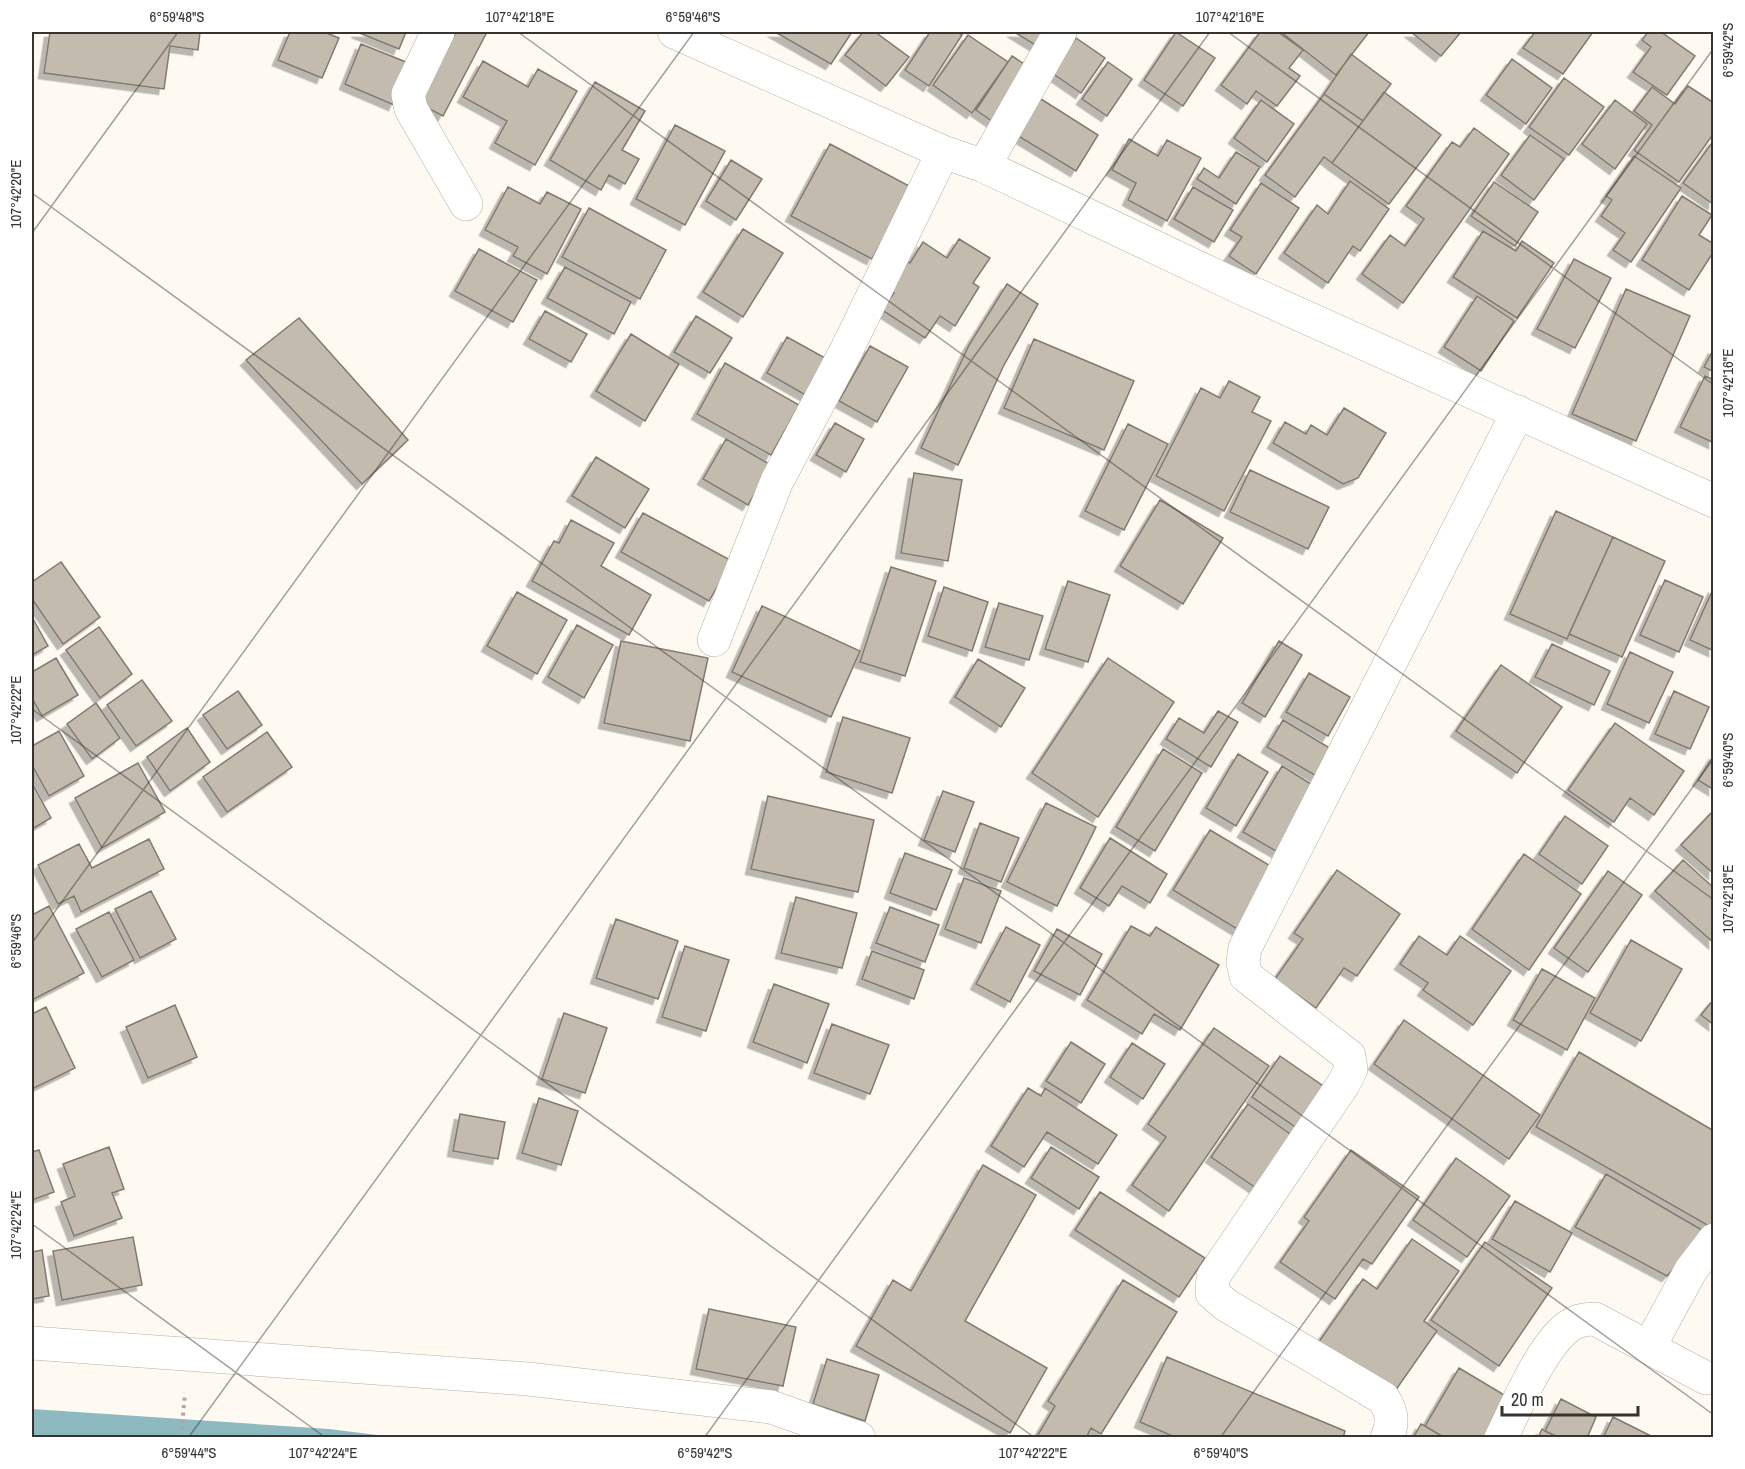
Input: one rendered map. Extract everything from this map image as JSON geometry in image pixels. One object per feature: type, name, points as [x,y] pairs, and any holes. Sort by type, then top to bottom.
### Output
[{"type":"street","points":[[438,32],[408,94],[411,109],[466,204]]},
{"type":"street","points":[[674,32],[728,41],[943,152],[984,166],[1241,288],[1713,501]]},
{"type":"street","points":[[984,166],[1060,32]]},
{"type":"street","points":[[714,640],[777,481],[847,349],[943,152]]},
{"type":"street","points":[[1387,1437],[1391,1428],[1391,1410],[1383,1398],[1226,1305],[1212,1293],[1213,1277],[1344,1083],[1351,1069],[1349,1056],[1246,976],[1243,962],[1245,948],[1518,412]]},
{"type":"street","points":[[1649,1347],[1691,1270],[1713,1240]]},
{"type":"street","points":[[1500,1437],[1551,1344],[1568,1326],[1581,1320],[1595,1319],[1706,1378]]},
{"type":"street","points":[[32,1343],[528,1379],[771,1407],[859,1437]]},
{"type":"path","points":[[181,1437],[186,1385]]},
{"type":"water","points":[[32,1409],[329,1429],[393,1437],[32,1437]]},
{"type":"building","points":[[50,32],[200,32],[198,50],[170,46],[164,89],[44,73]]},
{"type":"building","points":[[290,32],[324,32],[339,38],[322,78],[278,60]]},
{"type":"building","points":[[357,32],[406,32],[399,49]]},
{"type":"building","points":[[456,32],[487,32],[443,116],[418,103]]},
{"type":"building","points":[[775,32],[852,32],[831,64]]},
{"type":"building","points":[[863,32],[875,32],[909,57],[886,86],[845,55]]},
{"type":"building","points":[[930,32],[957,32],[962,35],[929,86],[905,70]]},
{"type":"building","points":[[1014,32],[1058,32],[1045,51]]},
{"type":"building","points":[[1176,32],[1215,58],[1183,106],[1144,80]]},
{"type":"building","points":[[1260,32],[1278,32],[1303,50],[1289,68],[1300,76],[1277,106],[1256,91],[1247,104],[1221,85]]},
{"type":"building","points":[[1281,32],[1369,32],[1336,75]]},
{"type":"building","points":[[1411,32],[1461,32],[1441,56]]},
{"type":"building","points":[[1535,32],[1593,32],[1563,74],[1523,48]]},
{"type":"building","points":[[1648,32],[1661,32],[1695,56],[1667,95],[1633,72],[1651,47],[1642,40]]},
{"type":"building","points":[[968,35],[1008,62],[972,113],[933,85]]},
{"type":"building","points":[[1076,38],[1105,58],[1081,93],[1052,73]]},
{"type":"building","points":[[361,44],[411,64],[394,105],[345,84]]},
{"type":"building","points":[[1351,54],[1391,84],[1363,121],[1324,94]]},
{"type":"building","points":[[1012,56],[1035,71],[999,126],[976,110]]},
{"type":"building","points":[[1512,59],[1552,88],[1526,124],[1486,95]]},
{"type":"building","points":[[483,61],[528,87],[538,69],[577,91],[535,165],[495,143],[507,121],[463,97]]},
{"type":"building","points":[[1108,62],[1132,79],[1107,116],[1082,99]]},
{"type":"building","points":[[1564,78],[1604,107],[1569,155],[1529,127]]},
{"type":"building","points":[[595,82],[645,111],[622,150],[639,159],[625,184],[609,175],[601,190],[550,160]]},
{"type":"building","points":[[1688,86],[1714,103],[1714,133],[1679,182],[1634,150],[1652,125],[1634,111],[1652,87],[1675,104]]},
{"type":"building","points":[[1384,92],[1441,135],[1389,204],[1332,163]]},
{"type":"building","points":[[1033,94],[1098,135],[1076,171],[1010,131]]},
{"type":"building","points":[[1324,94],[1363,121],[1332,163],[1324,157],[1295,197],[1265,175]]},
{"type":"building","points":[[1261,100],[1294,124],[1267,162],[1234,138]]},
{"type":"building","points":[[1615,100],[1647,124],[1615,169],[1582,144]]},
{"type":"building","points":[[675,125],[725,151],[685,225],[636,199]]},
{"type":"building","points":[[1474,128],[1509,154],[1403,303],[1362,274],[1390,235],[1405,246],[1424,219],[1406,206],[1452,142],[1460,147]]},
{"type":"building","points":[[1530,135],[1564,159],[1534,200],[1501,175]]},
{"type":"building","points":[[1129,139],[1158,156],[1167,140],[1201,158],[1167,221],[1128,200],[1136,183],[1112,170]]},
{"type":"building","points":[[1714,140],[1714,203],[1713,204],[1683,183]]},
{"type":"building","points":[[830,144],[911,187],[872,259],[791,216]]},
{"type":"building","points":[[1236,152],[1260,167],[1236,204],[1197,179],[1204,168],[1219,178]]},
{"type":"building","points":[[1634,156],[1681,188],[1631,262],[1613,250],[1625,233],[1601,216],[1612,200],[1606,196]]},
{"type":"building","points":[[731,160],[762,179],[736,220],[706,201]]},
{"type":"building","points":[[1350,181],[1389,209],[1360,251],[1353,246],[1328,283],[1284,253],[1317,205],[1328,214]]},
{"type":"building","points":[[1494,182],[1538,212],[1515,246],[1471,216]]},
{"type":"building","points":[[1261,183],[1299,208],[1256,274],[1229,256],[1242,237],[1230,230]]},
{"type":"building","points":[[508,187],[540,204],[547,192],[581,209],[547,274],[513,256],[518,247],[485,230]]},
{"type":"building","points":[[1193,187],[1233,210],[1214,242],[1174,219]]},
{"type":"building","points":[[1682,196],[1712,215],[1699,235],[1714,244],[1714,251],[1689,290],[1642,260]]},
{"type":"building","points":[[589,208],[666,250],[640,299],[562,257]]},
{"type":"building","points":[[743,229],[783,253],[743,317],[703,292]]},
{"type":"building","points":[[1483,231],[1516,251],[1522,241],[1554,263],[1517,318],[1453,277]]},
{"type":"building","points":[[959,239],[990,258],[973,283],[979,287],[955,326],[940,316],[925,338],[882,310],[894,293],[886,287],[904,260],[910,263],[923,242],[947,258]]},
{"type":"building","points":[[479,249],[537,280],[513,322],[455,291]]},
{"type":"building","points":[[1574,259],[1611,278],[1575,348],[1537,329]]},
{"type":"building","points":[[565,267],[631,302],[614,334],[547,298]]},
{"type":"building","points":[[1007,284],[1038,304],[1003,367],[958,465],[921,448],[969,345]]},
{"type":"building","points":[[1626,289],[1690,316],[1636,441],[1572,414]]},
{"type":"building","points":[[1477,296],[1514,321],[1481,371],[1444,347]]},
{"type":"building","points":[[545,311],[587,334],[571,362],[529,339]]},
{"type":"building","points":[[696,316],[732,338],[710,373],[674,352]]},
{"type":"building","points":[[299,318],[408,440],[362,484],[246,360]]},
{"type":"building","points":[[631,334],[679,364],[645,421],[596,391]]},
{"type":"building","points":[[787,337],[836,364],[816,401],[767,373]]},
{"type":"building","points":[[1034,339],[1134,381],[1104,450],[1004,408]]},
{"type":"building","points":[[870,346],[908,367],[877,422],[839,401]]},
{"type":"building","points":[[1714,348],[1714,372],[1704,367]]},
{"type":"building","points":[[725,363],[799,405],[771,455],[697,414]]},
{"type":"building","points":[[1705,376],[1714,380],[1714,443],[1680,427]]},
{"type":"building","points":[[1229,381],[1260,397],[1252,412],[1271,421],[1224,511],[1156,476],[1201,388],[1220,398]]},
{"type":"building","points":[[1344,408],[1386,433],[1358,478],[1343,484],[1273,443],[1285,422],[1306,434],[1311,425],[1327,435]]},
{"type":"building","points":[[835,423],[864,439],[846,472],[816,455]]},
{"type":"building","points":[[1128,424],[1168,444],[1124,530],[1085,511]]},
{"type":"building","points":[[726,439],[771,465],[748,505],[703,479]]},
{"type":"building","points":[[596,457],[649,489],[625,528],[572,496]]},
{"type":"building","points":[[1250,470],[1329,507],[1308,549],[1230,512]]},
{"type":"building","points":[[914,473],[962,480],[948,561],[901,553]]},
{"type":"building","points":[[1160,500],[1223,538],[1183,604],[1120,566]]},
{"type":"building","points":[[1556,511],[1613,537],[1567,639],[1510,614]]},
{"type":"building","points":[[643,513],[732,561],[709,601],[621,552]]},
{"type":"building","points":[[571,520],[614,543],[601,566],[651,595],[629,635],[532,581],[554,541],[559,543]]},
{"type":"building","points":[[1613,537],[1665,561],[1622,657],[1569,634]]},
{"type":"building","points":[[61,562],[100,617],[63,644],[32,599],[32,582]]},
{"type":"building","points":[[891,567],[936,581],[905,676],[860,662]]},
{"type":"building","points":[[1665,580],[1703,597],[1679,652],[1640,635]]},
{"type":"building","points":[[1068,581],[1110,595],[1088,662],[1045,649]]},
{"type":"building","points":[[944,587],[988,602],[972,651],[928,636]]},
{"type":"building","points":[[1714,587],[1714,651],[1690,640]]},
{"type":"building","points":[[517,592],[567,620],[537,674],[487,646]]},
{"type":"building","points":[[999,603],[1043,616],[1029,660],[985,647]]},
{"type":"building","points":[[762,606],[860,651],[831,717],[732,672]]},
{"type":"building","points":[[32,617],[48,646],[32,655]]},
{"type":"building","points":[[577,625],[613,645],[584,698],[548,677]]},
{"type":"building","points":[[99,627],[132,674],[100,698],[66,650]]},
{"type":"building","points":[[621,641],[708,658],[690,741],[604,723]]},
{"type":"building","points":[[1279,641],[1302,655],[1265,717],[1242,703]]},
{"type":"building","points":[[1552,644],[1610,671],[1594,705],[1535,677]]},
{"type":"building","points":[[1630,652],[1673,672],[1649,723],[1607,704]]},
{"type":"building","points":[[56,658],[78,695],[42,716],[32,698],[32,672]]},
{"type":"building","points":[[1108,658],[1174,702],[1098,817],[1032,773]]},
{"type":"building","points":[[978,659],[1025,688],[1001,727],[955,697]]},
{"type":"building","points":[[1501,665],[1562,707],[1517,773],[1456,731]]},
{"type":"building","points":[[1309,673],[1350,697],[1328,736],[1286,712]]},
{"type":"building","points":[[142,680],[172,721],[136,746],[107,705]]},
{"type":"building","points":[[238,691],[262,725],[227,749],[203,715]]},
{"type":"building","points":[[1674,691],[1709,707],[1690,749],[1655,734]]},
{"type":"building","points":[[96,703],[120,738],[92,759],[67,724]]},
{"type":"building","points":[[1218,711],[1238,722],[1211,767],[1166,739],[1179,718],[1204,733]]},
{"type":"building","points":[[843,717],[910,738],[892,793],[826,772]]},
{"type":"building","points":[[1283,720],[1333,750],[1318,777],[1267,747]]},
{"type":"building","points":[[1615,723],[1684,771],[1654,815],[1630,798],[1614,822],[1568,790]]},
{"type":"building","points":[[187,728],[210,762],[170,791],[147,757]]},
{"type":"building","points":[[59,731],[84,776],[49,796],[32,765],[32,746]]},
{"type":"building","points":[[267,732],[292,767],[227,812],[203,777]]},
{"type":"building","points":[[1163,749],[1202,773],[1155,851],[1116,827]]},
{"type":"building","points":[[1238,754],[1268,772],[1236,826],[1206,808]]},
{"type":"building","points":[[1714,755],[1714,790],[1698,780]]},
{"type":"building","points":[[138,763],[165,812],[102,848],[75,798]]},
{"type":"building","points":[[1282,766],[1319,789],[1281,854],[1243,832]]},
{"type":"building","points":[[32,783],[51,818],[32,829]]},
{"type":"building","points":[[943,791],[974,802],[955,852],[924,840]]},
{"type":"building","points":[[768,796],[874,820],[858,892],[751,869]]},
{"type":"building","points":[[1046,803],[1096,827],[1057,906],[1007,882]]},
{"type":"building","points":[[1714,810],[1714,874],[1681,845]]},
{"type":"building","points":[[1565,816],[1608,846],[1582,884],[1539,854]]},
{"type":"building","points":[[980,823],[1019,838],[1001,882],[964,868]]},
{"type":"building","points":[[1210,830],[1279,871],[1242,932],[1173,890]]},
{"type":"building","points":[[1110,838],[1167,874],[1150,903],[1122,886],[1109,906],[1080,888]]},
{"type":"building","points":[[149,839],[164,869],[81,912],[74,896],[58,904],[38,865],[79,844],[92,868]]},
{"type":"building","points":[[905,853],[952,870],[936,910],[890,893]]},
{"type":"building","points":[[1524,854],[1581,894],[1529,970],[1472,929]]},
{"type":"building","points":[[1683,860],[1714,888],[1714,943],[1655,891]]},
{"type":"building","points":[[1337,870],[1400,914],[1357,976],[1344,968],[1316,1008],[1275,979],[1303,939],[1294,933]]},
{"type":"building","points":[[1608,871],[1642,895],[1588,972],[1554,948]]},
{"type":"building","points":[[964,878],[1001,891],[981,943],[945,929]]},
{"type":"building","points":[[151,891],[176,939],[140,958],[115,909]]},
{"type":"building","points":[[796,897],[857,913],[842,968],[781,953]]},
{"type":"building","points":[[49,906],[84,973],[32,1000],[32,915]]},
{"type":"building","points":[[890,907],[939,925],[925,962],[876,943]]},
{"type":"building","points":[[109,912],[134,960],[102,977],[76,929]]},
{"type":"building","points":[[616,919],[678,941],[658,999],[596,978]]},
{"type":"building","points":[[1131,926],[1150,936],[1156,927],[1219,965],[1180,1030],[1154,1014],[1142,1034],[1087,1000]]},
{"type":"building","points":[[1006,927],[1040,945],[1010,1002],[976,984]]},
{"type":"building","points":[[1057,929],[1102,954],[1080,995],[1034,971]]},
{"type":"building","points":[[1419,936],[1447,955],[1460,936],[1511,971],[1473,1025],[1423,990],[1428,983],[1400,964]]},
{"type":"building","points":[[1631,940],[1682,969],[1641,1041],[1590,1013]]},
{"type":"building","points":[[685,946],[729,960],[706,1031],[662,1017]]},
{"type":"building","points":[[872,951],[924,970],[914,999],[862,979]]},
{"type":"building","points":[[1542,969],[1595,998],[1567,1050],[1513,1020]]},
{"type":"building","points":[[774,984],[829,1004],[807,1063],[753,1042]]},
{"type":"building","points":[[1714,999],[1714,1025],[1701,1015]]},
{"type":"building","points":[[175,1005],[197,1057],[148,1078],[126,1027]]},
{"type":"building","points":[[46,1007],[75,1068],[32,1089],[32,1014]]},
{"type":"building","points":[[564,1013],[607,1028],[585,1093],[542,1079]]},
{"type":"building","points":[[1404,1020],[1540,1115],[1509,1159],[1374,1064]]},
{"type":"building","points":[[832,1024],[889,1045],[870,1094],[814,1073]]},
{"type":"building","points":[[1214,1028],[1269,1066],[1169,1211],[1132,1185],[1166,1137],[1148,1124]]},
{"type":"building","points":[[1071,1042],[1105,1064],[1081,1103],[1046,1081]]},
{"type":"building","points":[[1132,1043],[1165,1064],[1143,1099],[1110,1077]]},
{"type":"building","points":[[1579,1052],[1714,1131],[1714,1229],[1536,1127]]},
{"type":"building","points":[[1280,1056],[1329,1090],[1301,1131],[1252,1097]]},
{"type":"building","points":[[1028,1088],[1041,1096],[1045,1088],[1117,1135],[1098,1164],[1047,1132],[1024,1167],[991,1146]]},
{"type":"building","points":[[539,1098],[578,1111],[561,1165],[522,1153]]},
{"type":"building","points":[[1248,1104],[1293,1136],[1256,1188],[1211,1157]]},
{"type":"building","points":[[460,1114],[505,1122],[498,1159],[453,1151]]},
{"type":"building","points":[[109,1147],[124,1189],[112,1193],[122,1218],[74,1236],[61,1202],[75,1196],[63,1164]]},
{"type":"building","points":[[1051,1147],[1099,1177],[1079,1209],[1031,1178]]},
{"type":"building","points":[[39,1150],[54,1192],[32,1200],[32,1152]]},
{"type":"building","points":[[1351,1150],[1419,1197],[1372,1264],[1363,1259],[1335,1299],[1280,1262],[1309,1221],[1304,1217]]},
{"type":"building","points":[[1456,1158],[1510,1196],[1467,1257],[1413,1220]]},
{"type":"building","points":[[983,1165],[1036,1195],[965,1321],[1047,1368],[1010,1433],[856,1346],[893,1280],[911,1291]]},
{"type":"building","points":[[1606,1174],[1707,1233],[1667,1276],[1575,1227]]},
{"type":"building","points":[[1100,1192],[1205,1258],[1179,1297],[1075,1230]]},
{"type":"building","points":[[1515,1201],[1572,1233],[1550,1272],[1492,1239]]},
{"type":"building","points":[[133,1237],[142,1285],[62,1300],[53,1251]]},
{"type":"building","points":[[1412,1239],[1459,1271],[1424,1321],[1437,1331],[1393,1394],[1318,1343],[1363,1279],[1377,1289]]},
{"type":"building","points":[[1485,1242],[1552,1288],[1499,1366],[1431,1320]]},
{"type":"building","points":[[42,1250],[49,1296],[32,1299],[32,1252]]},
{"type":"building","points":[[1123,1280],[1177,1312],[1101,1434],[1091,1428],[1086,1438],[1036,1438],[1055,1406],[1048,1401]]},
{"type":"building","points":[[709,1309],[796,1327],[783,1386],[696,1369]]},
{"type":"building","points":[[1167,1357],[1345,1431],[1343,1438],[1177,1438],[1140,1422]]},
{"type":"building","points":[[827,1359],[879,1375],[865,1421],[813,1404]]},
{"type":"building","points":[[1459,1368],[1511,1399],[1488,1438],[1445,1438],[1425,1426]]},
{"type":"building","points":[[1561,1399],[1596,1417],[1587,1438],[1560,1438],[1545,1431]]},
{"type":"building","points":[[1613,1417],[1655,1438],[1603,1438]]},
{"type":"building","points":[[1421,1424],[1425,1426],[1445,1438],[1413,1438]]},
{"type":"building","points":[[1542,1429],[1545,1431],[1560,1438],[1538,1438]]}]
